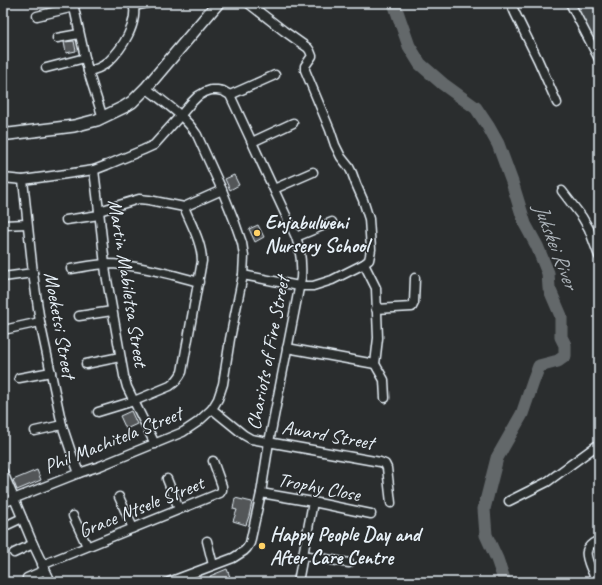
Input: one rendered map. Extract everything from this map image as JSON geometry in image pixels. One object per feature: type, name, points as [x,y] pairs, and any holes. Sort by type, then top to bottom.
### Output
[{"type":"street","points":[[88,72],[107,63],[121,46],[134,20],[133,5],[148,3]]},
{"type":"street","points":[[3,133],[74,126],[103,118],[132,102],[146,88],[218,3]]},
{"type":"street","points":[[243,275],[299,286],[314,286],[364,264],[369,260],[371,249],[367,211],[352,173],[335,145],[305,70],[305,66],[312,56],[310,51],[248,3]]},
{"type":"street","points":[[513,3],[512,6],[515,13],[557,103]]},
{"type":"street","points":[[570,3],[599,58]]},
{"type":"street","points":[[37,16],[74,5],[88,72],[103,118]]},
{"type":"street","points":[[57,38],[79,34]]},
{"type":"street","points":[[46,68],[85,58]]},
{"type":"street","points":[[3,178],[23,180],[94,170],[154,145],[191,103],[205,92],[218,90],[230,95],[275,75]]},
{"type":"street","name":"Phil Machitela Street","points":[[3,503],[100,466],[190,429],[212,409],[218,399],[223,384],[230,339],[243,275],[244,256],[242,243],[222,190],[197,135],[180,116],[146,88]]},
{"type":"street","name":"Chariots of Fire Street","points":[[213,565],[240,555],[247,548],[251,538],[261,493],[269,442],[302,271],[301,252],[296,237],[230,95]]},
{"type":"street","points":[[252,142],[293,123]]},
{"type":"street","name":"Martin Mabiletsa Street","points":[[94,170],[104,264],[120,357],[127,387],[155,444]]},
{"type":"street","points":[[274,189],[313,172]]},
{"type":"street","name":"Moeketsi Street","points":[[23,180],[27,224],[40,322],[62,425],[79,473]]},
{"type":"street","points":[[66,220],[99,213],[139,199],[184,207],[222,190]]},
{"type":"street","points":[[562,191],[589,229],[599,256]]},
{"type":"street","points":[[98,412],[134,401],[170,386],[179,378],[182,372],[202,262],[199,244],[184,207]]},
{"type":"street","points":[[296,237],[332,222]]},
{"type":"street","points":[[3,225],[27,224]]},
{"type":"street","points":[[71,269],[104,264],[131,266],[199,282]]},
{"type":"street","points":[[364,264],[376,288],[378,338],[375,364],[384,380],[385,398]]},
{"type":"street","points":[[3,277],[33,273]]},
{"type":"street","points":[[376,309],[412,307],[414,303],[415,278]]},
{"type":"street","points":[[79,316],[112,311]]},
{"type":"street","points":[[8,328],[40,322]]},
{"type":"street","points":[[287,348],[375,364]]},
{"type":"street","points":[[86,364],[120,357]]},
{"type":"street","points":[[19,378],[51,372]]},
{"type":"street","name":"Award Street","points":[[212,409],[238,431],[248,437],[385,464],[387,468],[391,503]]},
{"type":"street","points":[[35,431],[62,425]]},
{"type":"street","points":[[509,502],[547,482],[599,444]]},
{"type":"street","name":"Grace Ntsele Street","points":[[27,578],[43,567],[87,546],[220,493],[222,490],[221,481],[213,461]]},
{"type":"street","points":[[3,472],[43,567],[51,582]]},
{"type":"street","points":[[167,479],[179,509]]},
{"type":"street","name":"Trophy Close","points":[[261,493],[371,514]]},
{"type":"street","points":[[118,497],[133,528]]},
{"type":"street","points":[[298,582],[313,502]]},
{"type":"street","points":[[73,516],[87,546]]},
{"type":"street","points":[[3,527],[22,518]]},
{"type":"street","points":[[597,582],[588,561],[587,551],[592,544],[599,540]]},
{"type":"street","points":[[169,582],[213,565],[207,541]]},
{"type":"street","points":[[14,553],[33,544]]},
{"type":"street","points":[[303,555],[349,563]]},
{"type":"shaded area","points":[[572,3],[599,3],[599,56]]},
{"type":"building","points":[[74,41],[76,51],[66,53],[64,42]]},
{"type":"building","points":[[234,175],[239,185],[230,190],[225,179]]},
{"type":"building","name":"Enjabulweni Nursery School","points":[[258,225],[264,237],[255,242],[249,229]]},
{"type":"building","points":[[131,411],[137,424],[126,429],[120,416]]},
{"type":"building","points":[[37,470],[41,480],[17,490],[13,480]]},
{"type":"building","points":[[235,498],[252,502],[246,525],[233,521],[237,510],[233,509]]},
{"type":"building","points":[[227,569],[232,582],[212,582],[210,576]]},
{"type":"waterway","name":"Jukskei River","points":[[394,3],[409,46],[420,64],[443,84],[476,108],[498,144],[525,224],[537,246],[548,273],[549,288],[561,316],[561,337],[565,345],[565,356],[558,361],[539,366],[522,414],[497,458],[484,509],[486,535],[497,559],[505,582]]},
{"type":"place","name":"Enjabulweni Nursery School","points":[[257,233]]},
{"type":"place","name":"Happy People Day and After Care Centre","points":[[262,546]]}]
